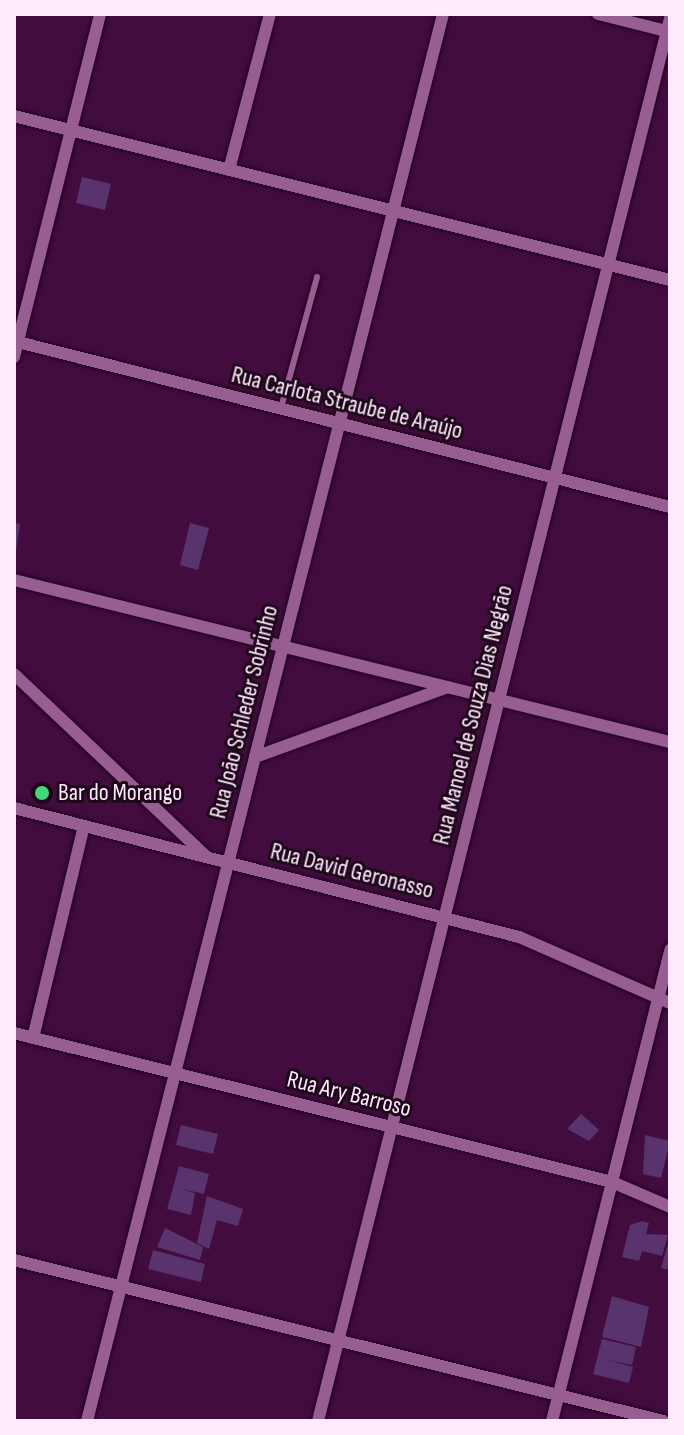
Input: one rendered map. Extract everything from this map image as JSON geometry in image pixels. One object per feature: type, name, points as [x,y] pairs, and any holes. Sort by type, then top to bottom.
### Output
[{"type":"street","points":[[14,357],[100,14]]},
{"type":"street","points":[[229,170],[270,14]]},
{"type":"street","name":"Rua João Schleder Sobrinho","points":[[87,1421],[443,14]]},
{"type":"street","points":[[598,14],[669,27]]},
{"type":"street","name":"Rua Manoel de Souza Dias Negrão","points":[[318,1421],[669,27]]},
{"type":"street","points":[[14,116],[670,280]]},
{"type":"street","name":"Rua Carlota Straube de Araújo","points":[[16,342],[670,507]]},
{"type":"street","points":[[14,580],[670,742]]},
{"type":"street","points":[[14,674],[207,857]]},
{"type":"street","points":[[255,757],[448,687]]},
{"type":"street","name":"Rua David Geronasso","points":[[14,808],[445,917],[562,952],[664,1002]]},
{"type":"street","points":[[33,1038],[84,826]]},
{"type":"street","points":[[552,1421],[612,1182],[664,1002],[670,950]]},
{"type":"street","name":"Rua Ary Barroso","points":[[14,1033],[612,1182],[670,1207]]},
{"type":"street","points":[[14,1260],[663,1421]]},
{"type":"lane","points":[[281,409],[317,277]]},
{"type":"building","points":[[82,177],[111,184],[105,210],[76,203]]},
{"type":"building","points":[[14,523],[20,524],[16,551],[14,551]]},
{"type":"building","points":[[190,523],[209,528],[198,570],[180,565]]},
{"type":"building","points":[[581,1114],[599,1130],[589,1141],[567,1129]]},
{"type":"building","points":[[181,1125],[218,1134],[213,1154],[176,1145]]},
{"type":"building","points":[[645,1135],[670,1141],[661,1178],[643,1174]]},
{"type":"building","points":[[179,1166],[209,1174],[204,1194],[178,1188],[195,1193],[191,1215],[167,1209]]},
{"type":"building","points":[[207,1196],[243,1209],[238,1226],[217,1220],[209,1249],[197,1243]]},
{"type":"building","points":[[642,1221],[649,1223],[646,1234],[668,1235],[662,1256],[642,1251],[639,1261],[622,1257],[630,1225]]},
{"type":"building","points":[[165,1228],[203,1247],[200,1260],[157,1247]]},
{"type":"building","points":[[670,1240],[670,1270],[661,1268]]},
{"type":"building","points":[[153,1250],[205,1264],[201,1282],[148,1269]]},
{"type":"building","points":[[612,1296],[649,1307],[641,1347],[602,1337]]},
{"type":"building","points":[[602,1339],[636,1347],[632,1365],[607,1360],[633,1367],[629,1383],[593,1374]]},
{"type":"place","name":"Bar do Morango","points":[[42,793]]}]
